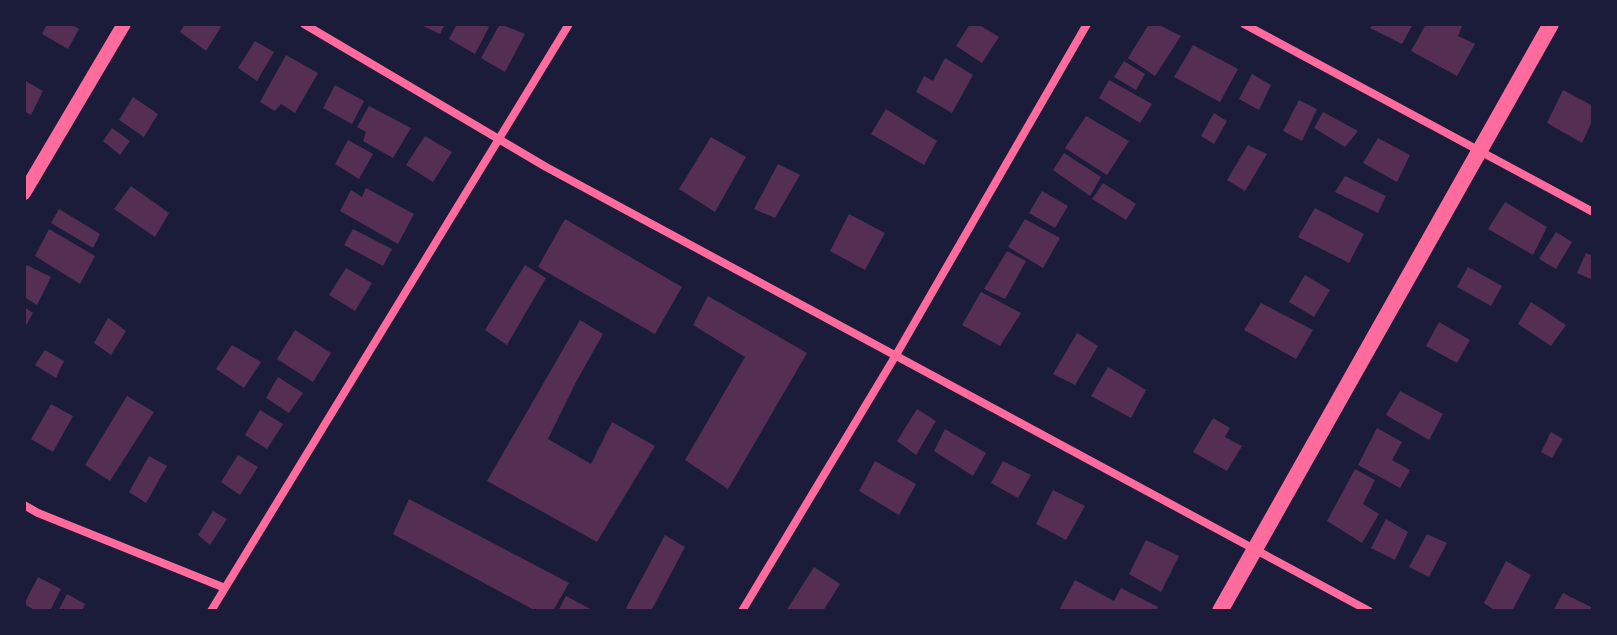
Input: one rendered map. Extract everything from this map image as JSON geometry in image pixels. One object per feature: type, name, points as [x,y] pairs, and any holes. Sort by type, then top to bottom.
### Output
[{"type":"main road","points":[[1220,611],[1551,24]]},
{"type":"street","points":[[24,193],[124,24]]},
{"type":"street","points":[[304,24],[500,140],[1369,611]]},
{"type":"street","points":[[211,611],[569,24]]},
{"type":"street","points":[[742,611],[896,355],[1087,24]]},
{"type":"street","points":[[1244,24],[1593,212]]},
{"type":"street","points":[[24,505],[225,588]]},
{"type":"building","points":[[47,24],[70,24],[79,29],[68,49],[42,34]]},
{"type":"building","points":[[185,24],[217,24],[221,27],[206,51],[180,32]]},
{"type":"building","points":[[419,24],[445,24],[440,34]]},
{"type":"building","points":[[457,24],[483,24],[489,27],[475,54],[449,39]]},
{"type":"building","points":[[500,24],[525,34],[505,72],[481,58]]},
{"type":"building","points":[[970,24],[978,24],[999,37],[982,63],[956,46]]},
{"type":"building","points":[[1149,24],[1157,24],[1181,36],[1155,76],[1128,58]]},
{"type":"building","points":[[1373,24],[1413,24],[1402,44],[1370,28]]},
{"type":"building","points":[[1426,24],[1463,24],[1458,36],[1475,44],[1457,76],[1411,51]]},
{"type":"building","points":[[255,41],[274,52],[257,81],[238,68]]},
{"type":"building","points":[[1193,45],[1238,69],[1220,102],[1174,77]]},
{"type":"building","points":[[286,55],[318,73],[295,113],[281,104],[275,111],[260,102]]},
{"type":"building","points":[[945,58],[973,75],[952,113],[916,92],[924,76],[933,81]]},
{"type":"building","points":[[1124,61],[1145,74],[1136,90],[1114,77]]},
{"type":"building","points":[[1252,74],[1271,85],[1259,110],[1239,99]]},
{"type":"building","points":[[24,80],[43,91],[31,115],[24,111]]},
{"type":"building","points":[[1109,80],[1152,104],[1140,123],[1099,98]]},
{"type":"building","points":[[335,85],[364,101],[352,124],[323,108]]},
{"type":"building","points":[[1563,90],[1593,106],[1593,119],[1582,143],[1547,123]]},
{"type":"building","points":[[133,97],[158,114],[144,137],[119,120]]},
{"type":"building","points":[[1299,100],[1317,109],[1302,141],[1283,131]]},
{"type":"building","points":[[369,106],[411,128],[393,158],[363,141],[366,132],[357,127]]},
{"type":"building","points":[[886,109],[937,141],[924,165],[871,134]]},
{"type":"building","points":[[1323,112],[1358,131],[1345,147],[1314,128]]},
{"type":"building","points":[[1214,113],[1227,121],[1214,144],[1201,136]]},
{"type":"building","points":[[1086,116],[1129,141],[1107,175],[1065,148]]},
{"type":"building","points":[[112,128],[130,141],[120,155],[103,141]]},
{"type":"building","points":[[425,136],[452,152],[433,182],[406,165]]},
{"type":"building","points":[[711,137],[746,157],[715,212],[679,189]]},
{"type":"building","points":[[1378,138],[1410,155],[1397,182],[1363,163]]},
{"type":"building","points":[[348,140],[373,154],[359,179],[335,164]]},
{"type":"building","points":[[1248,145],[1267,154],[1245,191],[1227,180]]},
{"type":"building","points":[[1064,153],[1101,177],[1090,196],[1053,170]]},
{"type":"building","points":[[778,164],[800,175],[775,218],[754,209]]},
{"type":"building","points":[[1345,176],[1386,196],[1378,213],[1335,192]]},
{"type":"building","points":[[1103,183],[1136,204],[1126,220],[1092,199]]},
{"type":"building","points":[[131,186],[169,213],[155,237],[114,209]]},
{"type":"building","points":[[366,188],[414,214],[398,244],[340,211],[351,190],[362,197]]},
{"type":"building","points":[[1042,191],[1068,206],[1055,228],[1029,213]]},
{"type":"building","points":[[1505,202],[1547,227],[1533,255],[1488,229]]},
{"type":"building","points":[[1315,208],[1364,234],[1349,263],[1298,237]]},
{"type":"building","points":[[59,209],[100,234],[93,248],[51,223]]},
{"type":"building","points":[[849,214],[885,233],[865,270],[830,251]]},
{"type":"building","points":[[565,219],[682,287],[655,334],[538,267]]},
{"type":"building","points":[[1025,219],[1060,238],[1043,268],[1008,247]]},
{"type":"building","points":[[49,229],[95,256],[80,284],[35,256]]},
{"type":"building","points":[[353,229],[392,249],[383,266],[344,245]]},
{"type":"building","points":[[1556,232],[1572,242],[1556,269],[1539,259]]},
{"type":"building","points":[[1007,251],[1026,261],[1005,299],[984,289]]},
{"type":"building","points":[[1586,253],[1593,256],[1593,280],[1577,273]]},
{"type":"building","points":[[27,265],[51,277],[37,305],[24,297],[24,269]]},
{"type":"building","points":[[525,265],[546,278],[507,345],[485,330]]},
{"type":"building","points":[[1468,267],[1502,286],[1491,306],[1457,287]]},
{"type":"building","points":[[346,268],[372,283],[355,311],[329,295]]},
{"type":"building","points":[[1305,275],[1330,290],[1314,317],[1289,302]]},
{"type":"building","points":[[981,292],[1021,313],[1000,346],[962,325]]},
{"type":"building","points":[[708,296],[807,353],[728,489],[685,460],[745,357],[693,325]]},
{"type":"building","points":[[1531,302],[1566,325],[1551,346],[1518,324]]},
{"type":"building","points":[[1261,303],[1313,330],[1296,359],[1244,330]]},
{"type":"building","points":[[24,307],[33,313],[24,329]]},
{"type":"building","points":[[108,318],[126,331],[111,355],[94,343]]},
{"type":"building","points":[[580,320],[603,334],[548,439],[591,464],[612,422],[655,446],[597,542],[487,481]]},
{"type":"building","points":[[1439,322],[1470,340],[1457,363],[1426,346]]},
{"type":"building","points":[[295,330],[331,353],[313,382],[277,359]]},
{"type":"building","points":[[1077,333],[1098,346],[1075,385],[1053,374]]},
{"type":"building","points":[[232,345],[261,362],[244,388],[216,369]]},
{"type":"building","points":[[45,350],[64,361],[56,378],[35,365]]},
{"type":"building","points":[[1108,367],[1146,390],[1131,418],[1091,396]]},
{"type":"building","points":[[278,377],[303,393],[289,413],[266,398]]},
{"type":"building","points":[[1400,391],[1443,414],[1429,440],[1386,415]]},
{"type":"building","points":[[127,396],[154,412],[110,481],[85,465]]},
{"type":"building","points":[[51,404],[73,416],[53,452],[31,439]]},
{"type":"building","points":[[917,409],[936,421],[916,455],[897,441]]},
{"type":"building","points":[[260,410],[283,424],[267,449],[245,435]]},
{"type":"building","points":[[1213,418],[1230,428],[1225,437],[1242,446],[1227,471],[1193,452]]},
{"type":"building","points":[[1377,428],[1402,442],[1392,460],[1410,470],[1400,488],[1358,465]]},
{"type":"building","points":[[945,429],[986,453],[973,476],[934,451]]},
{"type":"building","points":[[1551,432],[1563,439],[1552,458],[1541,452]]},
{"type":"building","points":[[238,455],[258,467],[240,495],[221,482]]},
{"type":"building","points":[[149,456],[167,466],[146,503],[129,492]]},
{"type":"building","points":[[875,461],[916,484],[899,515],[859,491]]},
{"type":"building","points":[[1003,461],[1031,475],[1018,498],[991,483]]},
{"type":"building","points":[[1355,469],[1375,480],[1363,504],[1379,514],[1362,543],[1327,521]]},
{"type":"building","points":[[1053,490],[1085,506],[1066,540],[1036,524]]},
{"type":"building","points":[[409,499],[569,583],[553,611],[536,611],[393,534]]},
{"type":"building","points":[[213,511],[227,519],[210,545],[198,535]]},
{"type":"building","points":[[1386,519],[1408,532],[1395,560],[1371,548]]},
{"type":"building","points":[[1427,534],[1447,543],[1429,577],[1409,567]]},
{"type":"building","points":[[665,535],[685,547],[651,611],[629,611],[626,608]]},
{"type":"building","points":[[1146,540],[1179,556],[1161,592],[1129,574]]},
{"type":"building","points":[[1506,561],[1531,575],[1512,611],[1496,611],[1484,603]]},
{"type":"building","points":[[814,567],[840,584],[823,611],[786,611]]},
{"type":"building","points":[[38,577],[61,589],[50,611],[36,611],[24,604]]},
{"type":"building","points":[[1075,580],[1114,601],[1121,588],[1158,607],[1156,611],[1061,611]]},
{"type":"building","points":[[1563,593],[1593,608],[1593,611],[1553,611]]},
{"type":"building","points":[[67,594],[85,604],[82,611],[58,611]]},
{"type":"building","points":[[566,596],[594,611],[558,611]]}]
